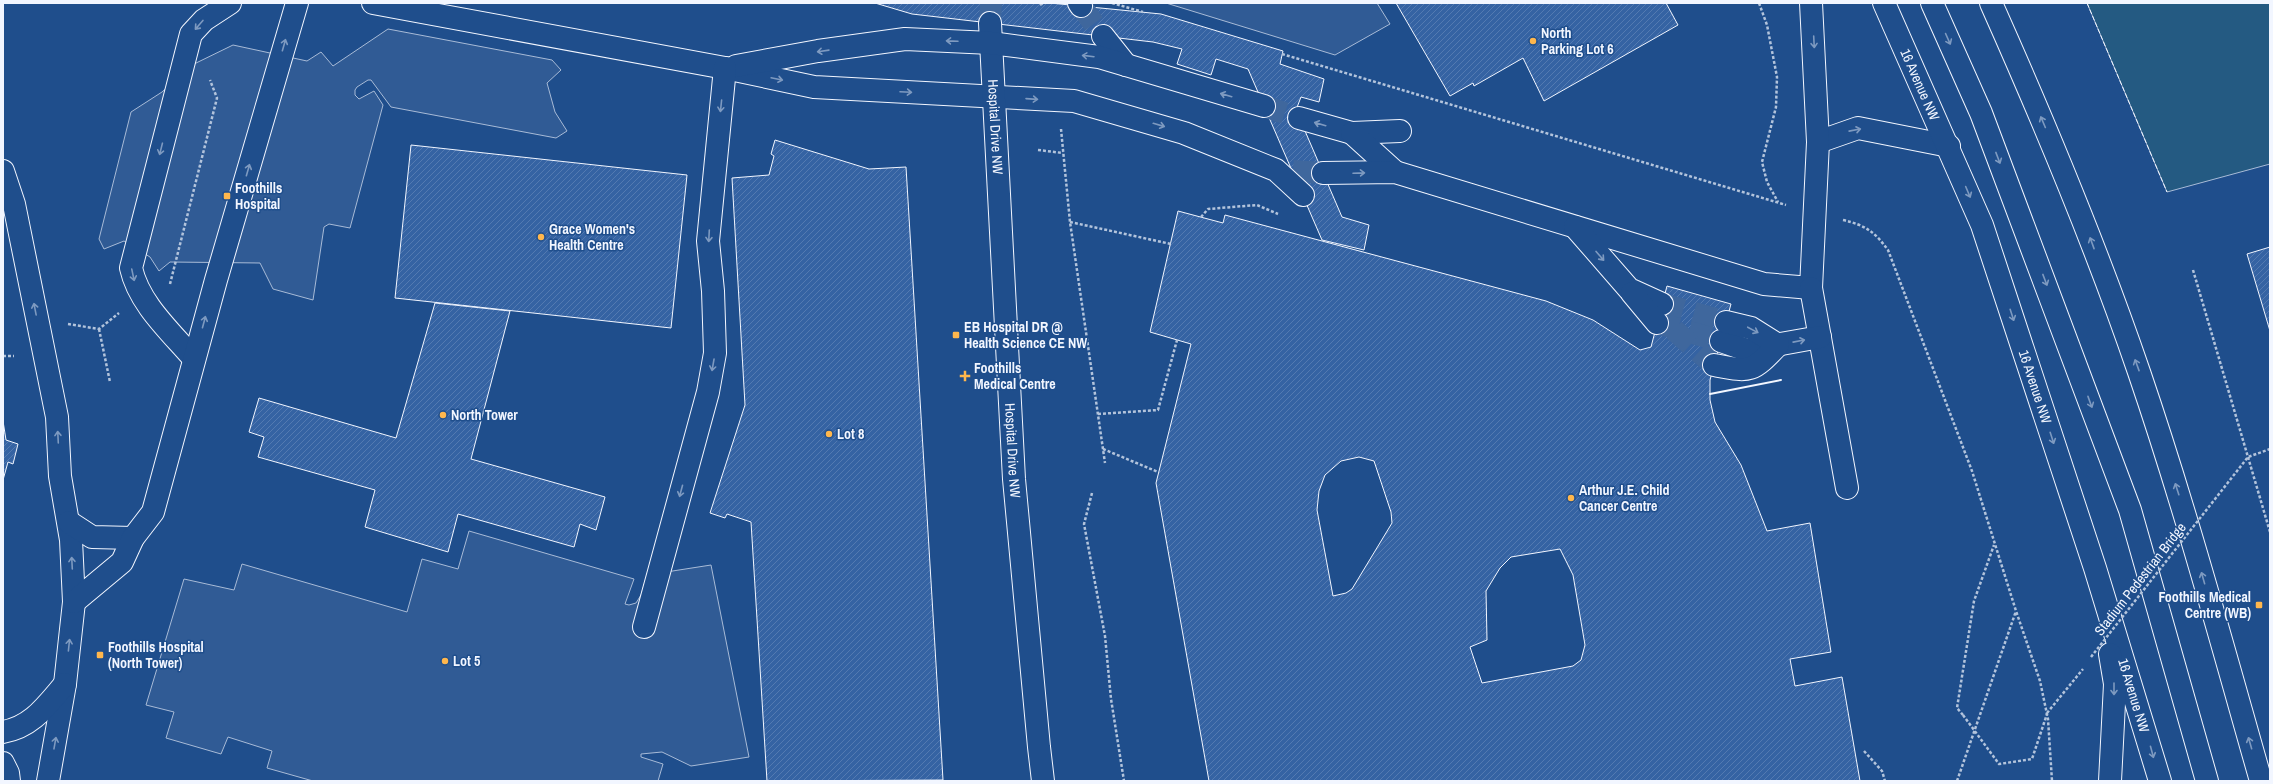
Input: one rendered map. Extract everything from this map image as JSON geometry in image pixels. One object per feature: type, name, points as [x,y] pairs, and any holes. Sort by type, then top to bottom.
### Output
[{"type":"main road","points":[[194,359],[146,303],[134,284],[131,268],[191,34],[204,20],[230,3]]},
{"type":"main road","points":[[74,602],[122,562],[133,538],[153,512],[194,359],[297,3]]},
{"type":"main road","points":[[373,3],[725,68],[814,87],[993,96],[1074,102],[1184,132],[1284,171],[1303,196]]},
{"type":"main road","points":[[1811,3],[1818,142],[1811,288],[1847,488]]},
{"type":"main road","name":"16 Avenue NW","points":[[1884,3],[1982,225],[2095,568],[2160,781]]},
{"type":"main road","points":[[1932,3],[1981,113],[2130,510],[2208,781]]},
{"type":"main road","points":[[1991,3],[2073,194],[2139,371],[2189,526],[2261,781]]},
{"type":"main road","points":[[725,68],[818,51],[905,39],[991,33],[1099,57],[1264,106]]},
{"type":"main road","name":"Hospital Drive NW","points":[[991,33],[993,96],[1014,478],[1038,747],[1043,781]]},
{"type":"main road","points":[[1103,36],[1126,65]]},
{"type":"main road","points":[[644,627],[708,392],[715,353],[713,291],[708,241],[725,68]]},
{"type":"main road","points":[[1299,118],[1352,133],[1400,131]]},
{"type":"main road","points":[[1818,142],[1858,128],[1948,146]]},
{"type":"main road","points":[[1352,133],[1395,172]]},
{"type":"main road","points":[[3,171],[14,204],[57,417],[60,476],[69,522],[74,602],[65,684],[48,781]]},
{"type":"main road","points":[[1323,173],[1395,172],[1764,284],[1811,288]]},
{"type":"main road","points":[[1574,227],[1629,289],[1660,313]]},
{"type":"main road","points":[[1723,331],[1751,328],[1778,345]]},
{"type":"main road","points":[[1714,365],[1741,370],[1757,366],[1778,345],[1820,337]]},
{"type":"main road","points":[[69,522],[92,537],[133,538]]},
{"type":"main road","points":[[2095,568],[2115,684],[2110,781]]},
{"type":"main road","points":[[3,732],[17,730],[34,720],[65,684]]},
{"type":"main road","points":[[3,763],[8,773],[9,781]]},
{"type":"path","points":[[1112,3],[1143,12]]},
{"type":"path","points":[[1282,54],[1779,202],[1767,182],[1762,162],[1776,107],[1777,77],[1767,25],[1759,3]]},
{"type":"path","points":[[170,286],[217,98],[208,76]]},
{"type":"path","points":[[1060,128],[1070,222],[1105,463]]},
{"type":"path","points":[[1038,150],[1063,153]]},
{"type":"path","points":[[1201,218],[1208,209],[1257,205],[1284,216]]},
{"type":"path","points":[[1838,219],[1853,223],[1876,234],[1888,250],[1972,471],[2016,611],[2040,681],[2048,719],[2052,781]]},
{"type":"path","points":[[1070,222],[1171,244]]},
{"type":"path","points":[[2194,270],[2270,532]]},
{"type":"path","points":[[61,323],[99,328],[122,311]]},
{"type":"path","points":[[99,328],[110,382]]},
{"type":"path","points":[[1098,414],[1158,410],[1177,340]]},
{"type":"path","points":[[1103,449],[1158,472]]},
{"type":"path","name":"Stadium Pedestrian Bridge","points":[[1995,544],[1974,601],[1957,708],[1999,764],[2032,759],[2047,714],[2248,457],[2270,449]]},
{"type":"path","points":[[1092,494],[1084,524],[1105,636],[1111,699],[1124,781]]},
{"type":"path","points":[[1957,781],[2016,611]]},
{"type":"path","points":[[1864,751],[1882,771],[1885,781]]},
{"type":"shaded area","points":[[1166,3],[1377,3],[1390,24],[1335,55]]},
{"type":"shaded area","points":[[2087,3],[2270,3],[2270,164],[2167,192]]},
{"type":"shaded area","points":[[388,29],[552,60],[561,70],[547,83],[555,112],[567,131],[556,138],[391,107],[371,80],[368,80],[357,87],[355,90],[355,95],[359,99],[374,91],[383,105],[350,228],[329,224],[324,227],[313,300],[273,289],[260,263],[170,262],[159,271],[150,257],[124,241],[104,249],[99,239],[131,112],[162,92],[192,65],[233,45],[307,61],[321,52],[333,66]]},
{"type":"shaded area","name":"Lot 5","points":[[469,531],[634,579],[625,604],[629,605],[636,603],[641,595],[647,575],[711,565],[749,757],[691,766],[662,752],[641,754],[641,757],[663,764],[658,781],[313,781],[267,768],[272,751],[228,737],[221,754],[166,738],[174,712],[146,705],[184,579],[234,590],[242,564],[407,612],[422,559],[458,569]]},
{"type":"building","points":[[875,3],[1050,3],[1161,14],[1283,51],[1280,64],[1324,79],[1319,102],[1301,97],[1296,110],[1342,217],[1369,225],[1364,250],[1322,240],[1248,69],[1216,59],[1211,75],[1177,64],[1182,49],[1153,42],[912,14]]},
{"type":"building","name":"North Parking Lot 6","points":[[1396,3],[1666,3],[1678,25],[1544,101],[1523,58],[1474,86],[1473,83],[1450,96]]},
{"type":"building","name":"Lot 8","points":[[775,140],[869,169],[906,167],[943,780],[767,781],[751,522],[727,514],[725,518],[710,513],[745,405],[732,178],[769,175],[774,156],[771,154]]},
{"type":"building","name":"Grace Women's Health Centre","points":[[411,145],[687,175],[671,328],[395,298]]},
{"type":"building","name":"Arthur J.E. Child Cancer Centre","points":[[1178,211],[1223,223],[1225,215],[1546,301],[1593,320],[1640,350],[1651,347],[1667,286],[1731,304],[1710,380],[1710,400],[1715,422],[1741,465],[1767,531],[1810,523],[1831,652],[1790,659],[1795,686],[1842,677],[1860,781],[1209,781],[1156,483],[1191,344],[1150,332]],"holes":[[[1359,457],[1374,461],[1391,512],[1392,523],[1352,589],[1346,593],[1333,596],[1317,510],[1319,491],[1325,475],[1341,461]],[[1560,549],[1573,575],[1585,645],[1581,660],[1573,666],[1482,683],[1470,647],[1487,640],[1486,591],[1500,568],[1511,557]]]},
{"type":"building","points":[[2270,247],[2270,331],[2247,254]]},
{"type":"building","name":"North Tower","points":[[435,303],[510,311],[471,459],[605,497],[596,530],[580,524],[574,547],[458,514],[448,552],[365,527],[375,490],[258,457],[264,437],[249,432],[259,398],[396,438]]},
{"type":"building","points":[[3,421],[6,440],[18,444],[13,464],[8,462],[3,480]]},
{"type":"tunnel","points":[[990,23],[991,3]]},
{"type":"tunnel","points":[[1081,6],[1103,36]]},
{"type":"tunnel","points":[[1264,106],[1299,118]]},
{"type":"tunnel","points":[[1293,171],[1323,173]]},
{"type":"tunnel","points":[[1662,304],[1726,322]]},
{"type":"tunnel","points":[[1657,323],[1721,341]]},
{"type":"tunnel","points":[[1674,330],[1714,365]]},
{"type":"fence","points":[[2087,3],[2167,192]]},
{"type":"wall","points":[[1710,394],[1781,380]]},
{"type":"place","name":"North Parking Lot 6","points":[[1533,41]]},
{"type":"place","name":"Foothills Hospital","points":[[227,196]]},
{"type":"place","name":"Grace Women's Health Centre","points":[[541,237]]},
{"type":"place","name":"EB Hospital DR @ Health Science CE NW","points":[[956,335]]},
{"type":"place","name":"Foothills Medical Centre","points":[[965,376]]},
{"type":"place","name":"North Tower","points":[[443,415]]},
{"type":"place","name":"Lot 8","points":[[829,434]]},
{"type":"place","name":"Arthur J.E. Child Cancer Centre","points":[[1571,498]]},
{"type":"place","name":"Foothills Medical Centre (WB)","points":[[2259,605]]},
{"type":"place","name":"Foothills Hospital (North Tower)","points":[[100,655]]},
{"type":"place","name":"Lot 5","points":[[445,661]]}]
